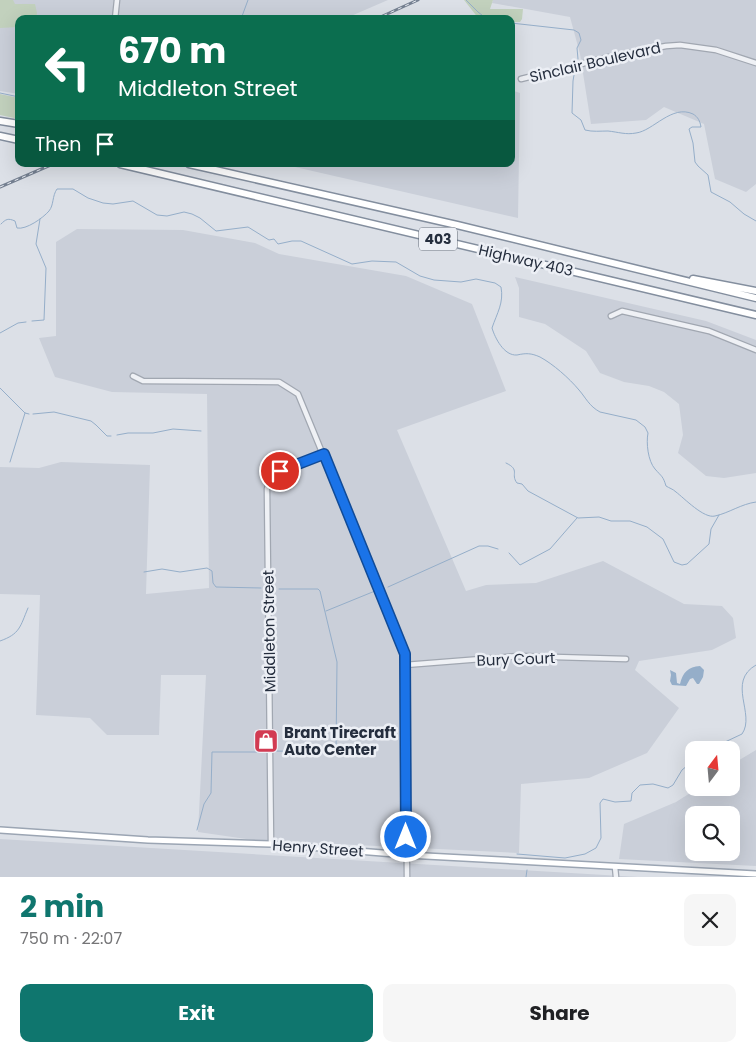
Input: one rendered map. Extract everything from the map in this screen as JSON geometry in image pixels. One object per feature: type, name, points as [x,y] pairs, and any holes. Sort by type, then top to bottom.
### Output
[{"type":"highway","points":[[0,121],[15,123]]},
{"type":"highway","points":[[0,136],[15,139]]},
{"type":"highway","name":"Highway 403","points":[[133,167],[725,307],[756,316]]},
{"type":"highway","name":"Highway 403","points":[[202,167],[457,225],[756,298]]},
{"type":"highway","points":[[651,272],[666,273],[756,291]]},
{"type":"main road","name":"Henry Street","points":[[0,830],[148,840],[271,844],[407,855],[756,874]]},
{"type":"street","points":[[115,15],[116,0]]},
{"type":"street","name":"Sinclair Boulevard","points":[[521,79],[609,57],[680,45],[710,49],[756,63]]},
{"type":"street","points":[[612,316],[622,311],[709,331],[756,350]]},
{"type":"street","points":[[133,376],[143,381],[279,382],[298,394],[405,654],[407,877]]},
{"type":"street","name":"Middleton Street","points":[[271,844],[267,489],[270,479],[276,473],[324,454]]},
{"type":"street","name":"Bury Court","points":[[405,665],[519,656],[626,659]]},
{"type":"street","points":[[615,867],[616,877]]},
{"type":"shaded area","points":[[0,0],[388,0],[353,15],[15,15],[15,93],[0,91]]},
{"type":"shaded area","points":[[493,0],[756,0],[756,184],[746,192],[715,179],[704,124],[664,107],[646,120],[591,124],[580,54],[570,17],[492,3]]},
{"type":"shaded area","points":[[515,91],[520,93],[518,218],[295,167],[515,167]]},
{"type":"shaded area","points":[[77,229],[183,230],[255,243],[279,254],[406,276],[472,304],[506,391],[397,430],[466,591],[486,585],[536,583],[603,561],[684,604],[722,606],[733,618],[736,638],[712,650],[639,661],[635,670],[679,708],[647,753],[589,778],[521,784],[519,853],[253,840],[198,832],[206,675],[161,675],[159,735],[107,735],[90,718],[36,715],[40,595],[0,594],[0,467],[39,468],[61,462],[150,465],[146,594],[209,588],[207,394],[112,392],[55,377],[39,338],[56,336],[56,242]]},
{"type":"shaded area","points":[[515,277],[706,321],[756,340],[756,473],[724,478],[706,476],[678,453],[683,435],[679,404],[664,392],[649,386],[624,382],[600,373],[586,351],[545,324],[519,317],[519,288]]},
{"type":"shaded area","points":[[756,750],[756,866],[619,859],[624,824],[676,802],[685,796],[740,796],[740,760]]},
{"type":"shaded area","points":[[0,839],[638,877],[0,877]]},
{"type":"green space","points":[[0,0],[13,0],[15,4],[35,4],[37,15],[15,15],[15,27],[0,28]]},
{"type":"green space","points":[[464,0],[493,0],[490,9],[523,9],[520,22],[515,22],[515,15],[476,15]]},
{"type":"green space","points":[[0,94],[15,97],[15,118],[0,115]]},
{"type":"water","points":[[700,666],[704,670],[699,684],[693,678],[690,679],[686,686],[672,685],[670,670],[676,673],[677,683],[680,684],[687,671]]},
{"type":"waterway","points":[[242,15],[248,0]]},
{"type":"waterway","points":[[466,0],[482,15]]},
{"type":"waterway","points":[[515,23],[574,30],[579,33],[581,40],[577,48],[578,59]]},
{"type":"waterway","points":[[574,75],[572,113],[581,120],[585,130],[632,134],[649,128],[678,112],[695,115],[701,127],[689,129],[695,162],[708,175],[711,192],[730,202],[756,221]]},
{"type":"waterway","points":[[0,93],[15,96]]},
{"type":"waterway","points":[[1,224],[9,219],[15,221],[17,228],[29,225],[39,220],[49,211],[57,189],[73,189],[88,198],[103,203],[113,204],[133,201],[157,215],[167,216],[184,212],[192,214],[216,231],[248,227],[269,240],[274,239],[278,244],[301,241],[352,264],[372,261],[396,262],[420,276],[434,280],[461,282],[476,279],[495,283],[501,287],[502,298],[492,328],[495,337],[504,350],[512,355],[528,354],[540,357],[566,376],[596,410],[636,420],[645,427],[648,433],[647,447],[649,457],[666,486],[700,511],[710,516],[720,515],[756,502]]},
{"type":"waterway","points":[[32,321],[44,320],[46,268],[36,244],[40,219]]},
{"type":"waterway","points":[[0,333],[18,323],[26,322]]},
{"type":"waterway","points":[[0,388],[25,413],[29,414]]},
{"type":"waterway","points":[[33,414],[54,412],[91,421],[107,436],[111,436]]},
{"type":"waterway","points":[[10,462],[25,413]]},
{"type":"waterway","points":[[117,435],[153,433],[173,429],[201,431]]},
{"type":"waterway","points":[[506,463],[513,468],[517,483],[522,484],[528,491],[578,518],[599,517],[611,521],[630,521],[647,527],[663,539],[674,562],[682,565],[687,564],[709,544],[711,529],[719,515]]},
{"type":"waterway","points":[[509,553],[520,565],[550,549],[577,518]]},
{"type":"waterway","points":[[388,587],[479,546],[498,549]]},
{"type":"waterway","points":[[144,572],[162,569],[180,572],[207,568],[212,571],[213,583],[216,587],[261,588]]},
{"type":"waterway","points":[[273,751],[336,752],[337,662],[320,591],[318,589],[279,589]]},
{"type":"waterway","points":[[326,611],[375,591]]},
{"type":"waterway","points":[[0,641],[12,636],[16,632],[28,608]]},
{"type":"waterway","points":[[727,741],[742,734],[746,717],[742,689],[743,680],[747,672],[756,665]]},
{"type":"waterway","points":[[197,830],[204,804],[211,793],[212,752],[263,752]]},
{"type":"waterway","points":[[517,854],[565,858],[585,854],[596,848],[601,838],[600,803],[603,799],[615,802],[631,801],[632,793],[640,785],[653,784],[668,788],[673,785],[685,768]]},
{"type":"waterway","points":[[526,877],[527,870]]},
{"type":"railway","points":[[385,15],[418,0]]},
{"type":"railway","points":[[0,187],[46,167]]},
{"type":"place","name":"Brant Tirecraft Auto Center","points":[[266,741]]},
{"type":"route","points":[[280,471],[324,454],[405,654],[406,837]]}]
